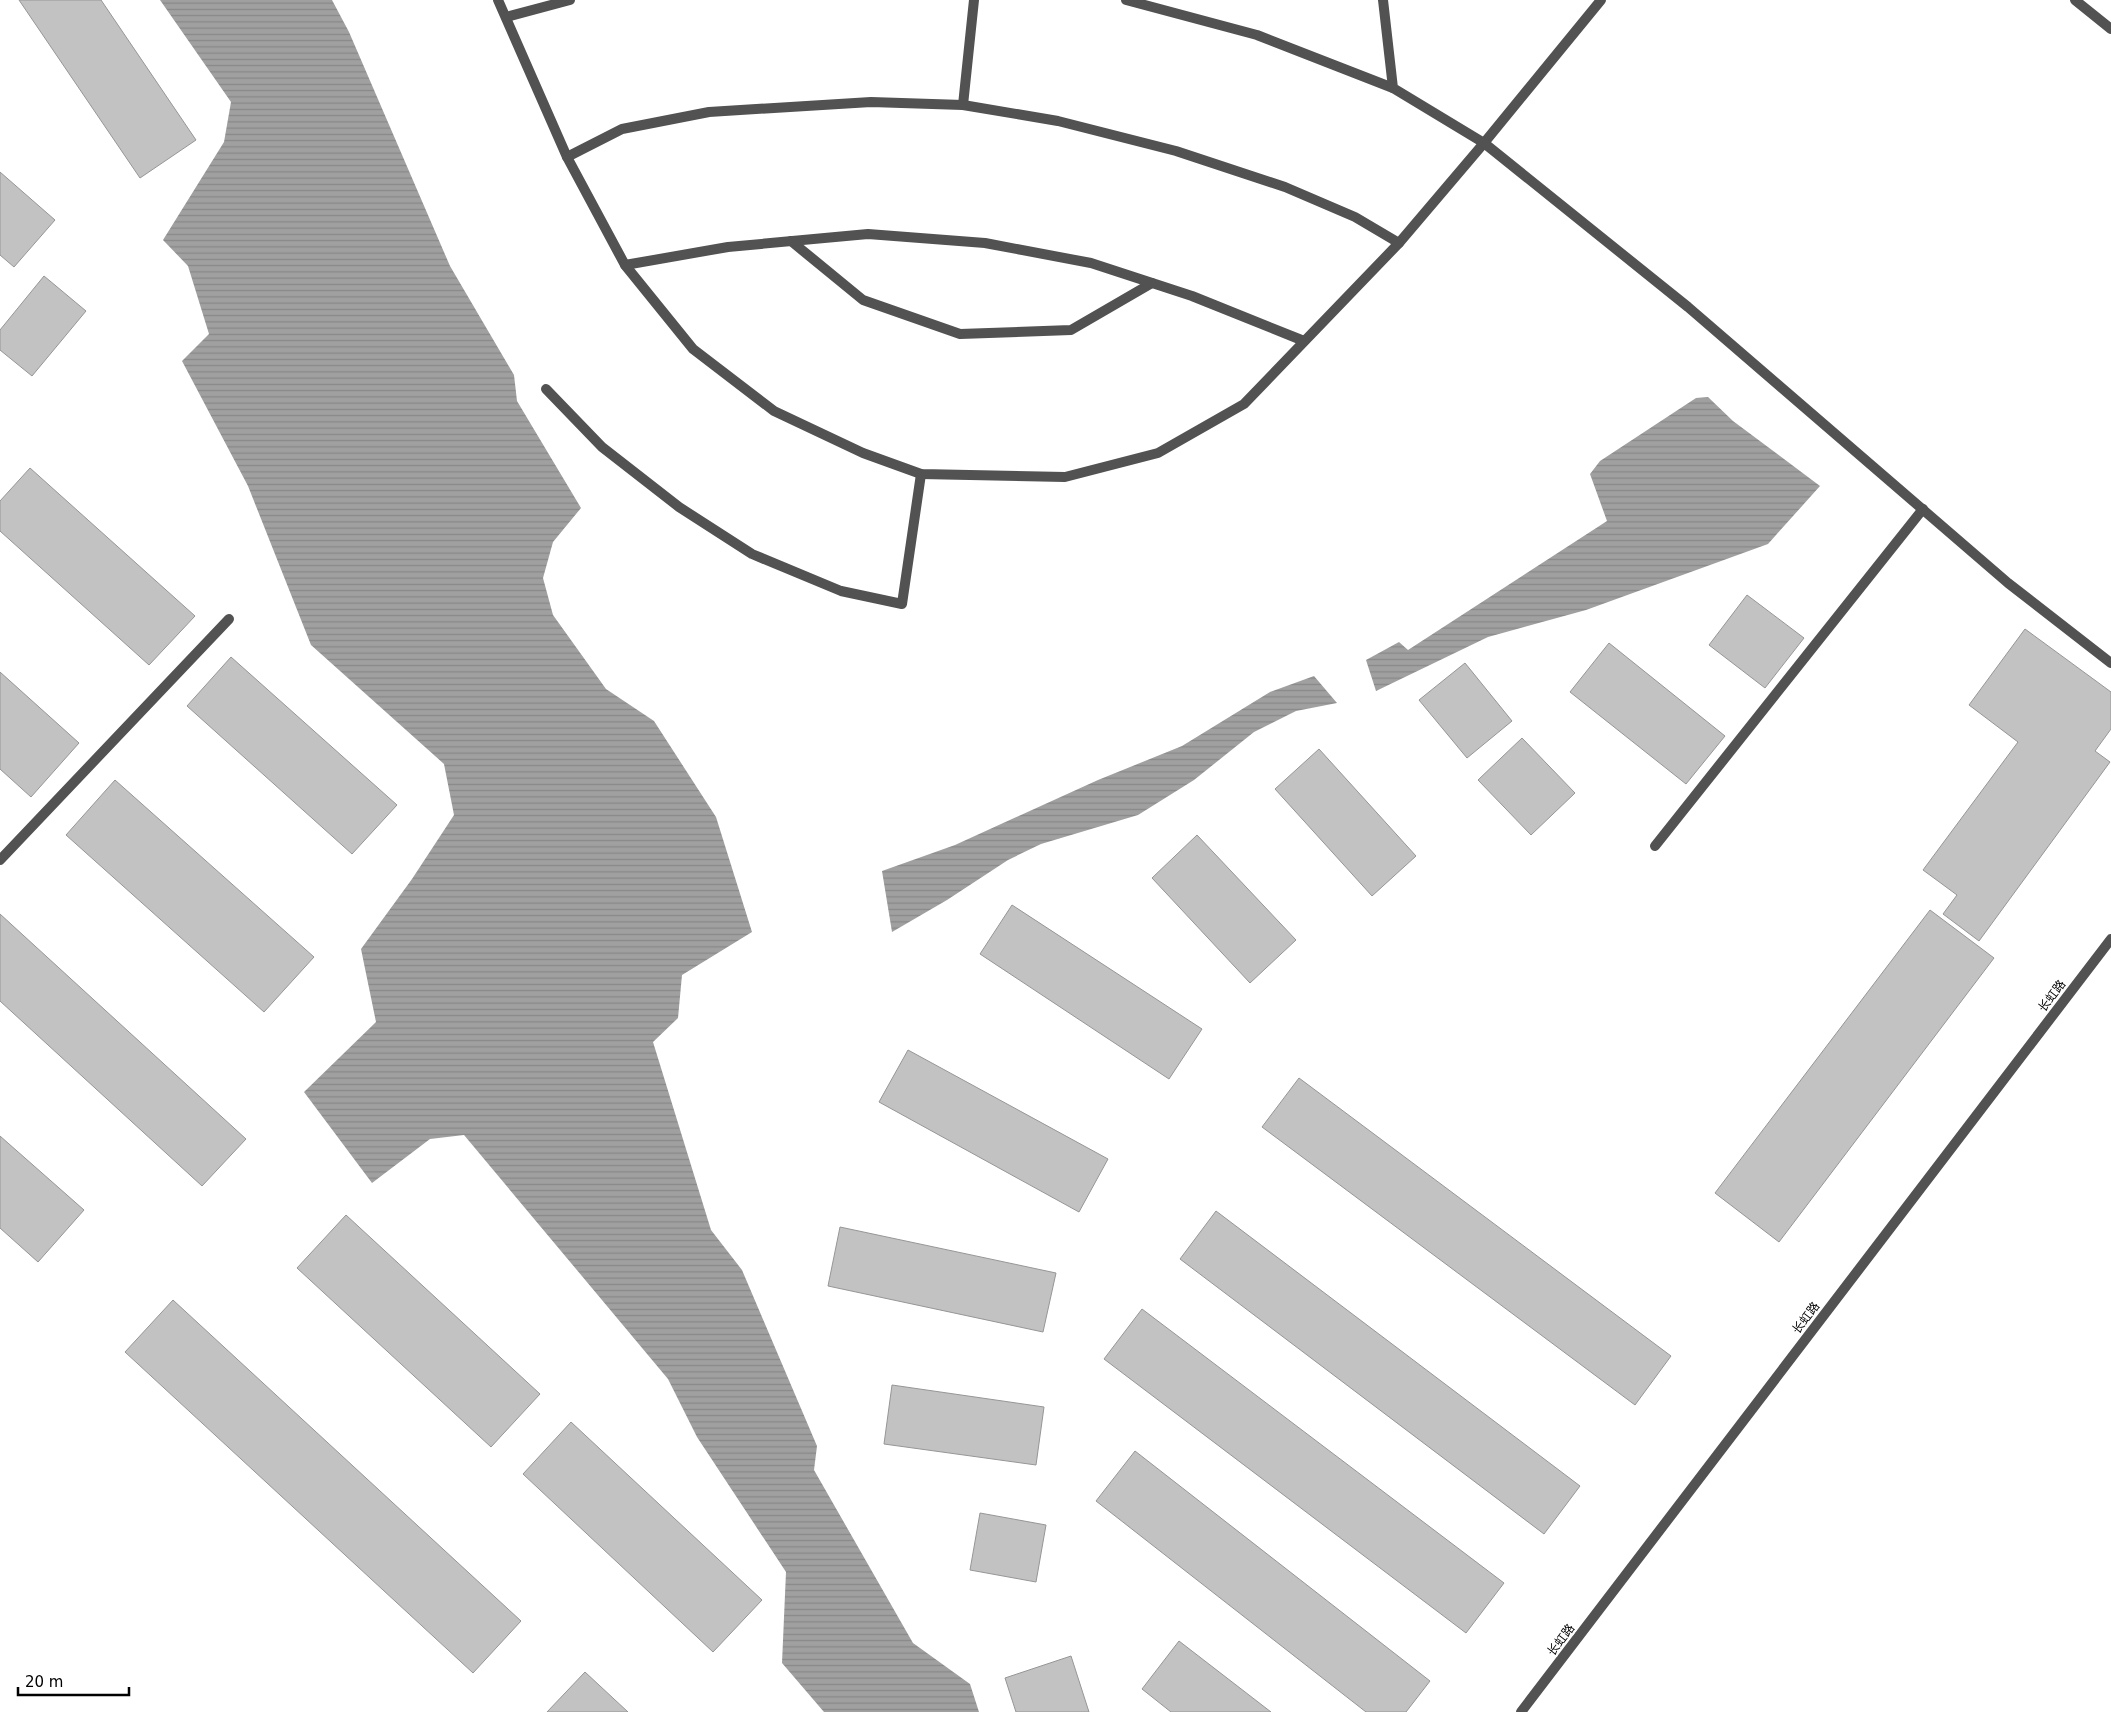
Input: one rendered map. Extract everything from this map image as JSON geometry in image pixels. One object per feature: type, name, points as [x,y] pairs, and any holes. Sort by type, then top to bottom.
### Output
[{"type":"street","points":[[498,0],[567,157],[625,264],[693,349],[774,411],[863,453],[921,474],[1065,476],[1158,453],[1244,404],[1398,243],[1484,143],[1601,0]]},
{"type":"street","points":[[506,17],[570,0]]},
{"type":"street","points":[[963,105],[974,0]]},
{"type":"street","points":[[1126,0],[1257,35],[1393,88],[1484,143],[1688,307],[2008,583],[2111,664]]},
{"type":"street","points":[[1383,0],[1393,88]]},
{"type":"street","points":[[2075,0],[2111,29]]},
{"type":"street","points":[[567,157],[622,129],[709,112],[871,102],[963,105],[1058,122],[1176,150],[1285,187],[1355,217],[1398,243]]},
{"type":"street","points":[[625,264],[728,247],[868,234],[986,243],[1091,264],[1192,296],[1304,341]]},
{"type":"street","points":[[791,241],[863,300],[960,334],[1071,330],[1152,283]]},
{"type":"street","points":[[546,389],[602,448],[679,507],[752,554],[841,592],[902,604],[921,474]]},
{"type":"street","points":[[1655,846],[1923,509]]},
{"type":"street","points":[[0,860],[229,619]]},
{"type":"street","name":"长虹路","points":[[1521,1712],[2111,939]]},
{"type":"shaded area","points":[[160,0],[332,0],[349,32],[450,266],[514,375],[517,401],[581,508],[553,542],[543,578],[553,615],[606,689],[654,721],[716,817],[752,932],[682,975],[678,1018],[653,1042],[711,1230],[742,1270],[817,1446],[814,1470],[913,1643],[970,1684],[979,1712],[824,1712],[782,1663],[786,1572],[697,1437],[668,1379],[464,1135],[430,1139],[372,1183],[304,1092],[376,1022],[361,949],[412,879],[454,815],[444,764],[311,645],[248,486],[182,361],[209,334],[188,266],[163,240],[224,142],[231,102]]},
{"type":"shaded area","points":[[1708,397],[1733,421],[1820,486],[1768,544],[1586,610],[1488,637],[1376,691],[1366,660],[1399,642],[1408,650],[1607,521],[1590,474],[1600,461],[1696,398]]},
{"type":"shaded area","points":[[1314,676],[1337,703],[1296,711],[1254,732],[1194,780],[1138,815],[1041,844],[1008,860],[947,900],[892,932],[882,871],[955,845],[1098,780],[1182,746],[1270,692]]},
{"type":"building","points":[[19,0],[101,0],[196,140],[140,178]]},
{"type":"building","points":[[0,172],[55,220],[14,267],[0,255]]},
{"type":"building","points":[[44,276],[86,311],[32,376],[0,350],[0,330]]},
{"type":"building","points":[[30,468],[195,616],[149,665],[0,531],[0,501]]},
{"type":"building","points":[[1747,595],[1804,638],[1765,688],[1709,645]]},
{"type":"building","points":[[2025,629],[2111,692],[2111,729],[2095,751],[2110,762],[1979,941],[1943,914],[1957,895],[1923,870],[2018,742],[1969,705]]},
{"type":"building","points":[[1609,643],[1725,736],[1686,784],[1570,692]]},
{"type":"building","points":[[231,657],[397,805],[352,854],[187,706]]},
{"type":"building","points":[[1465,663],[1512,721],[1467,758],[1419,700]]},
{"type":"building","points":[[0,672],[79,743],[31,797],[0,769]]},
{"type":"building","points":[[1522,738],[1575,793],[1531,835],[1478,780]]},
{"type":"building","points":[[1319,749],[1416,856],[1372,896],[1275,789]]},
{"type":"building","points":[[115,780],[314,957],[264,1012],[66,835]]},
{"type":"building","points":[[1197,835],[1296,940],[1250,983],[1152,878]]},
{"type":"building","points":[[1012,905],[1202,1029],[1169,1079],[980,954]]},
{"type":"building","points":[[1930,910],[1994,958],[1779,1242],[1715,1193]]},
{"type":"building","points":[[0,914],[246,1139],[202,1186],[0,1001]]},
{"type":"building","points":[[908,1050],[1108,1159],[1079,1212],[879,1102]]},
{"type":"building","points":[[1299,1078],[1671,1356],[1635,1405],[1262,1127]]},
{"type":"building","points":[[0,1136],[84,1210],[38,1262],[0,1228]]},
{"type":"building","points":[[1216,1211],[1580,1486],[1544,1534],[1180,1259]]},
{"type":"building","points":[[346,1215],[540,1394],[491,1447],[297,1268]]},
{"type":"building","points":[[840,1227],[1056,1273],[1043,1332],[828,1286]]},
{"type":"building","points":[[173,1300],[521,1621],[473,1673],[125,1352]]},
{"type":"building","points":[[1142,1309],[1504,1583],[1466,1633],[1104,1359]]},
{"type":"building","points":[[892,1385],[1044,1407],[1036,1465],[884,1444]]},
{"type":"building","points":[[571,1422],[762,1600],[713,1652],[523,1474]]},
{"type":"building","points":[[1135,1451],[1430,1681],[1406,1712],[1366,1712],[1096,1501]]},
{"type":"building","points":[[980,1513],[1046,1525],[1036,1582],[970,1570]]},
{"type":"building","points":[[1179,1641],[1271,1712],[1171,1712],[1142,1689]]},
{"type":"building","points":[[1071,1656],[1089,1712],[1016,1712],[1005,1678]]},
{"type":"building","points":[[585,1672],[628,1712],[547,1712]]}]
